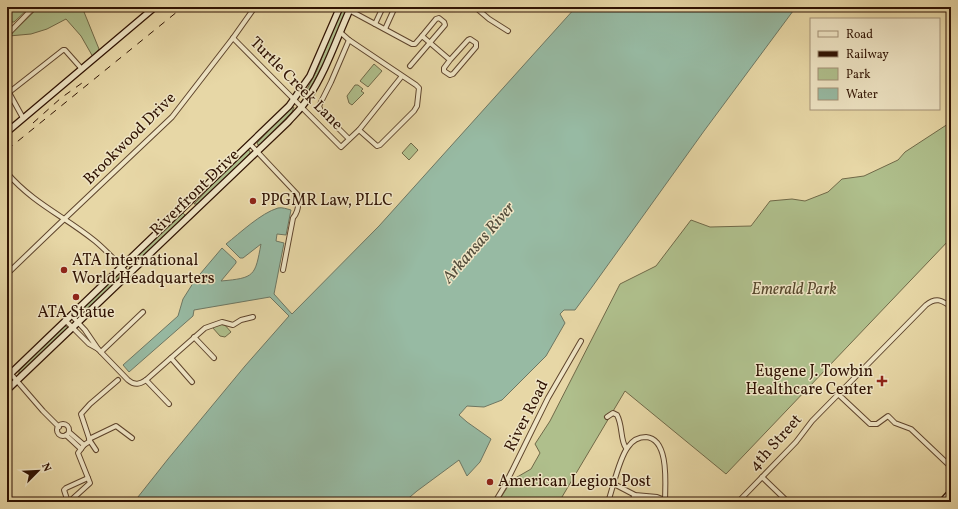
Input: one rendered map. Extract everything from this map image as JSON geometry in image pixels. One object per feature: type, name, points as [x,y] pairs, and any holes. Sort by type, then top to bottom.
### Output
[{"type":"street","points":[[7,34],[34,7]]},
{"type":"street","points":[[7,132],[155,7]]},
{"type":"street","name":"Brookwood Drive","points":[[7,274],[172,117],[255,7]]},
{"type":"street","name":"Riverfront Drive","points":[[9,376],[65,320],[250,144],[295,99],[310,76],[340,7]]},
{"type":"street","points":[[375,24],[383,7]]},
{"type":"street","points":[[384,29],[395,7]]},
{"type":"street","points":[[474,7],[508,31]]},
{"type":"street","points":[[350,8],[375,24],[412,44],[415,44],[436,18],[440,18],[445,25],[410,66]]},
{"type":"street","name":"Riverfront Drive","points":[[7,390],[257,151],[302,106],[323,73],[350,8]]},
{"type":"street","points":[[340,32],[349,40],[419,88],[417,106],[380,145],[377,146],[359,130]]},
{"type":"street","points":[[422,36],[450,60]]},
{"type":"street","name":"Turtle Creek Lane","points":[[233,38],[341,147],[349,139]]},
{"type":"street","points":[[470,39],[476,43],[476,47],[453,74],[450,75],[444,70],[450,60],[468,40],[470,39]]},
{"type":"street","points":[[349,40],[331,82],[318,106],[321,111],[349,139],[359,130],[402,76]]},
{"type":"street","points":[[23,118],[8,92],[63,50],[65,50],[81,68]]},
{"type":"street","points":[[250,144],[297,194],[299,202],[297,213],[293,218],[282,270]]},
{"type":"street","points":[[7,173],[16,184],[30,196],[95,241],[128,274]]},
{"type":"street","name":"4th Street","points":[[738,502],[796,442],[812,421],[926,305],[933,300],[943,301],[951,307]]},
{"type":"street","points":[[99,351],[143,312]]},
{"type":"street","points":[[71,315],[78,322],[99,351]]},
{"type":"street","points":[[65,320],[131,383],[138,384],[146,380],[205,328],[216,323],[224,322],[232,325],[241,320],[253,317]]},
{"type":"street","points":[[194,337],[214,358]]},
{"type":"street","name":"River Road","points":[[495,502],[548,398],[581,341]]},
{"type":"street","points":[[171,358],[192,382]]},
{"type":"street","points":[[9,376],[17,381],[49,418],[59,427]]},
{"type":"street","points":[[96,450],[90,440],[81,414],[90,404],[118,380]]},
{"type":"street","points":[[146,380],[169,404]]},
{"type":"street","points":[[838,394],[867,422],[873,425],[888,416],[895,423],[911,429],[951,467]]},
{"type":"street","points":[[607,416],[613,413],[617,415],[622,426],[623,443],[626,448]]},
{"type":"street","points":[[59,427],[62,424],[66,424],[69,427],[68,433],[81,449]]},
{"type":"street","points":[[88,478],[64,490],[68,502],[90,483],[88,478],[78,455],[84,445],[90,440],[116,426],[132,438]]},
{"type":"street","points":[[59,427],[59,434],[62,436],[68,433]]},
{"type":"street","points":[[68,433],[84,445]]},
{"type":"street","points":[[608,502],[614,484],[626,448],[635,440],[641,438],[649,438],[657,442],[664,463],[665,501],[657,497],[634,495],[614,484]]},
{"type":"street","points":[[762,477],[788,502]]},
{"type":"street","points":[[942,502],[951,492]]},
{"type":"street","points":[[631,502],[634,495]]},
{"type":"green space","points":[[7,7],[30,7],[14,22],[7,22]]},
{"type":"green space","points":[[39,7],[82,7],[99,49],[93,57],[81,36],[66,19],[47,29],[31,34],[9,36]]},
{"type":"green space","points":[[342,7],[349,7],[317,83],[304,99],[305,93],[317,70]]},
{"type":"green space","points":[[374,64],[382,71],[368,87],[360,81]]},
{"type":"green space","points":[[355,85],[358,85],[363,89],[361,91],[364,93],[352,105],[349,103],[347,96]]},
{"type":"green space","points":[[294,107],[292,112],[260,145],[258,145],[257,143],[288,110]]},
{"type":"green space","name":"Emerald Park","points":[[951,122],[951,238],[726,474],[625,391],[559,502],[498,502],[512,480],[531,469],[540,453],[535,444],[550,421],[620,284],[656,266],[691,220],[710,227],[751,226],[770,201],[792,199],[805,201],[828,192],[842,179],[864,176],[898,160],[905,152]]},
{"type":"green space","points":[[411,143],[418,150],[409,160],[402,153]]},
{"type":"green space","points":[[248,150],[250,153],[220,184],[198,204],[194,204],[224,172]]},
{"type":"green space","points":[[183,213],[185,215],[156,246],[130,268],[129,267],[146,247]]},
{"type":"green space","points":[[119,274],[120,276],[117,280],[80,318],[77,318],[79,313],[108,283]]},
{"type":"green space","points":[[219,324],[224,324],[231,332],[225,337],[220,336],[212,327]]},
{"type":"green space","points":[[66,326],[69,328],[21,374],[19,374],[19,371],[48,339],[61,328]]},
{"type":"water","name":"Arkansas River","points":[[576,7],[796,7],[704,131],[575,310],[564,310],[560,314],[565,323],[546,356],[502,400],[484,407],[467,406],[459,415],[491,439],[480,462],[467,476],[459,460],[404,502],[134,502],[245,366],[289,316],[270,297],[194,310],[193,316],[129,372],[123,365],[178,316],[183,299],[195,280],[222,248],[236,261],[236,263],[221,281],[247,276],[255,269],[261,244],[243,258],[240,258],[226,244],[265,214],[280,208],[291,210],[286,235],[277,234],[276,241],[284,243],[274,294],[292,314],[379,226]]},
{"type":"railway","points":[[7,150],[183,7]]},
{"type":"railway","points":[[33,123],[61,98],[82,83]]},
{"type":"place","name":"PPGMR Law, PLLC","points":[[253,201]]},
{"type":"place","name":"ATA International World Headquarters","points":[[64,270]]},
{"type":"place","name":"ATA Statue","points":[[76,297]]},
{"type":"place","name":"Eugene J. Towbin Healthcare Center","points":[[882,381]]},
{"type":"place","name":"American Legion Post","points":[[490,482]]}]
